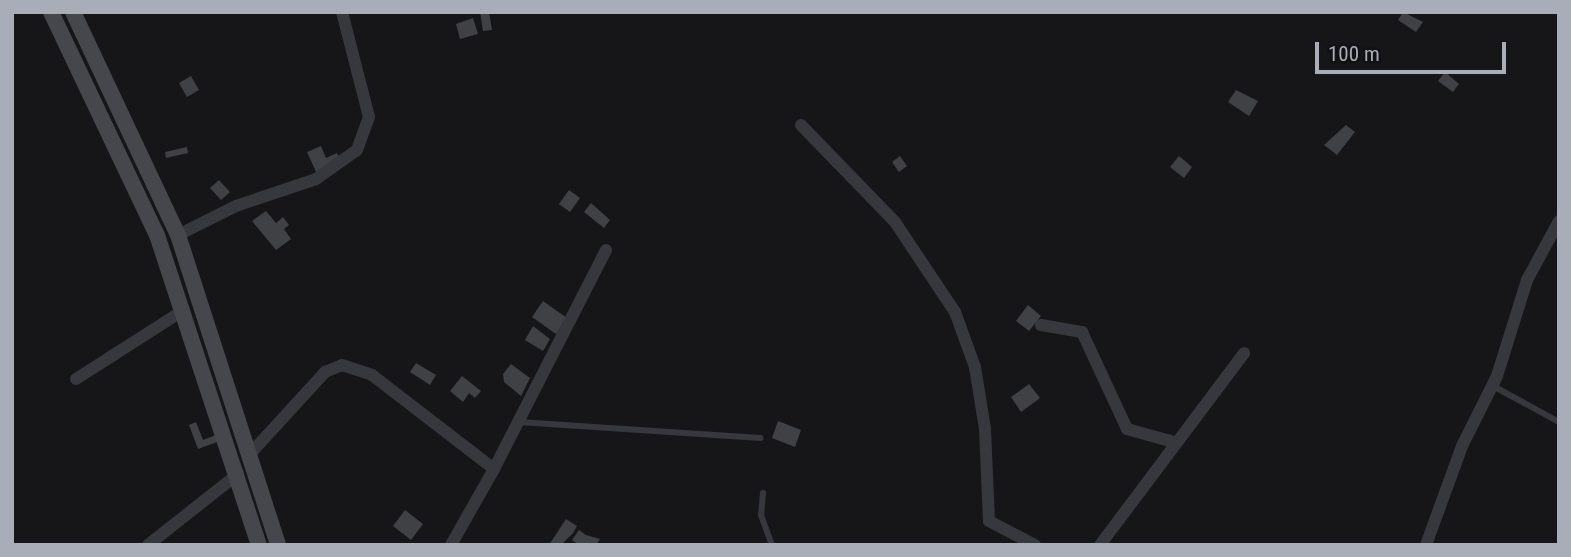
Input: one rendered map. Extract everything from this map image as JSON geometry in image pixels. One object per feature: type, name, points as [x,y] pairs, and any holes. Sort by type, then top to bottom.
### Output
[{"type":"main road","points":[[51,12],[126,162],[184,310],[238,474],[257,544]]},
{"type":"main road","points":[[73,12],[178,235],[278,545]]},
{"type":"street","points":[[178,235],[236,206],[316,179],[357,150],[369,117],[342,12]]},
{"type":"street","points":[[801,125],[902,230],[955,312],[975,367],[985,429],[989,521],[1035,545]]},
{"type":"street","points":[[1430,544],[1462,446],[1492,385],[1527,280],[1559,221]]},
{"type":"street","points":[[451,545],[519,422],[606,250]]},
{"type":"street","points":[[76,379],[184,310]]},
{"type":"street","points":[[1041,325],[1082,332],[1107,377],[1127,429],[1174,442]]},
{"type":"street","points":[[1100,545],[1174,442],[1244,353]]},
{"type":"street","points":[[250,455],[325,372],[342,365],[372,375],[494,469]]},
{"type":"street","points":[[148,545],[238,474]]},
{"type":"lane","points":[[1492,385],[1559,422]]},
{"type":"lane","points":[[519,422],[760,438]]},
{"type":"lane","points":[[763,493],[761,515],[772,545]]},
{"type":"building","points":[[480,12],[489,12],[492,30],[483,31]]},
{"type":"building","points":[[1403,12],[1423,22],[1416,32],[1398,20]]},
{"type":"building","points":[[473,18],[478,34],[460,39],[456,24]]},
{"type":"building","points":[[1445,72],[1459,84],[1453,92],[1438,81]]},
{"type":"building","points":[[191,76],[199,90],[187,97],[179,83]]},
{"type":"building","points":[[1236,90],[1258,101],[1249,116],[1228,102]]},
{"type":"building","points":[[1346,125],[1355,132],[1337,155],[1324,145]]},
{"type":"building","points":[[321,146],[326,158],[337,153],[342,163],[317,174],[307,152]]},
{"type":"building","points":[[187,147],[188,153],[166,158],[165,152]]},
{"type":"building","points":[[900,156],[907,166],[899,172],[892,162]]},
{"type":"building","points":[[1179,156],[1192,167],[1184,178],[1170,167]]},
{"type":"building","points":[[219,180],[230,192],[221,200],[210,188]]},
{"type":"building","points":[[569,190],[580,198],[570,212],[559,204]]},
{"type":"building","points":[[591,203],[610,220],[604,228],[584,212]]},
{"type":"building","points":[[266,211],[276,223],[283,217],[289,225],[284,229],[291,239],[276,250],[252,221]]},
{"type":"building","points":[[543,301],[567,318],[556,334],[532,317]]},
{"type":"building","points":[[1028,305],[1041,316],[1029,331],[1016,321]]},
{"type":"building","points":[[533,326],[550,339],[543,351],[525,340]]},
{"type":"building","points":[[416,363],[436,375],[430,385],[410,372]]},
{"type":"building","points":[[511,364],[530,378],[521,396],[504,382],[503,374]]},
{"type":"building","points":[[462,376],[481,391],[475,398],[469,393],[463,402],[450,391]]},
{"type":"building","points":[[1029,384],[1040,398],[1021,412],[1011,397]]},
{"type":"building","points":[[778,421],[801,430],[795,447],[772,438]]},
{"type":"building","points":[[196,422],[203,440],[216,435],[225,439],[198,449],[189,425]]},
{"type":"building","points":[[405,510],[423,524],[411,540],[393,526]]},
{"type":"building","points":[[566,519],[577,526],[573,533],[561,545],[549,545]]},
{"type":"building","points":[[579,530],[600,539],[596,545],[579,545],[572,540]]}]
